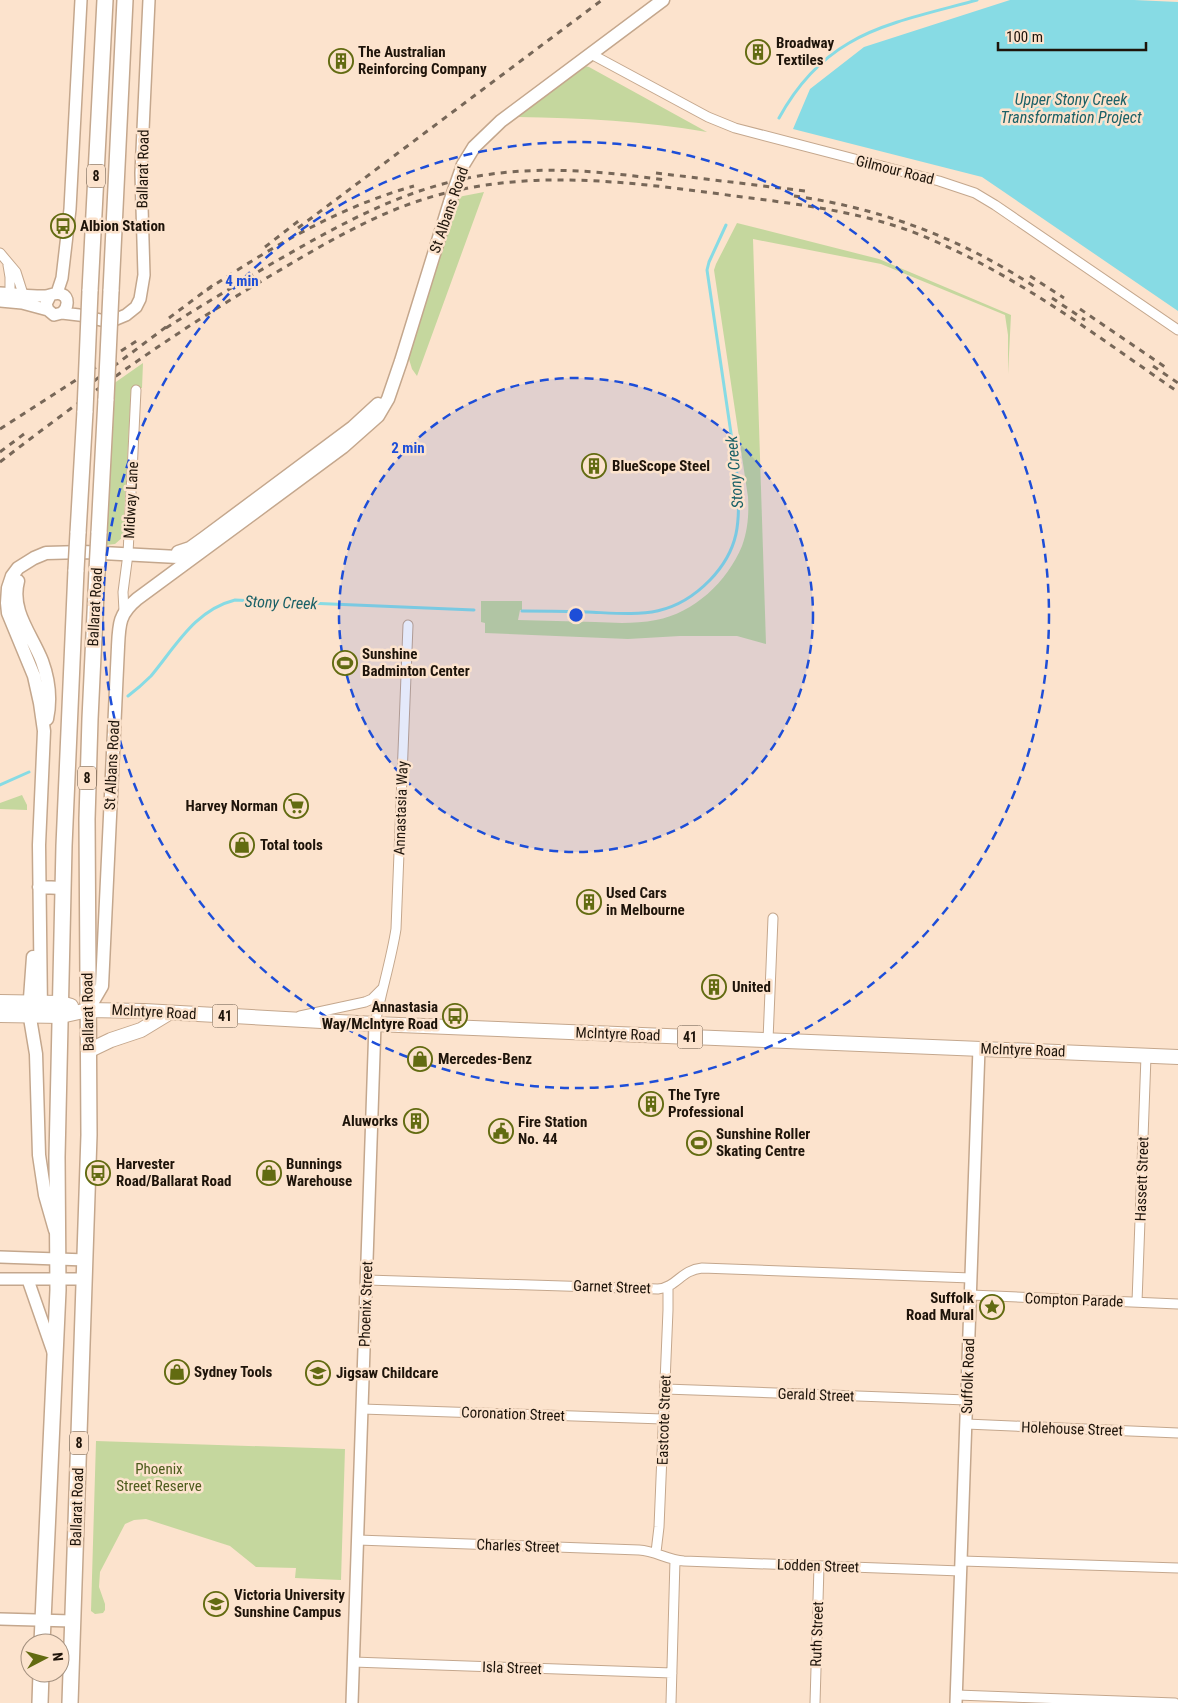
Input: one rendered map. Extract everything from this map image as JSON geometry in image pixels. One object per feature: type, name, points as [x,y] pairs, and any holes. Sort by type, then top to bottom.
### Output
[{"type":"highway","name":"Ballarat Road","points":[[42,1633],[58,1280],[57,1157],[66,777],[105,0]]},
{"type":"highway","name":"Ballarat Road","points":[[70,1703],[89,1135],[86,923],[87,779],[125,0]]},
{"type":"highway","points":[[40,1703],[41,1683]]},
{"type":"main road","name":"St Albans Road","points":[[88,1010],[102,986],[119,628],[124,611],[137,599],[198,554],[255,506],[378,416],[384,406],[401,361],[463,165],[474,147],[501,121],[663,0]]},
{"type":"main road","name":"St Albans Road","points":[[160,556],[190,548],[255,506]]},
{"type":"main road","name":"St Albans Road","points":[[58,1242],[40,1166],[36,1054],[35,1009],[44,731],[40,684],[10,617],[7,603],[8,588],[12,576],[18,568],[42,554],[58,552],[178,557],[198,554]]},
{"type":"main road","points":[[39,887],[63,888]]},
{"type":"main road","name":"41","points":[[0,1002],[35,1009],[88,1010]]},
{"type":"main road","name":"41","points":[[0,1015],[35,1009]]},
{"type":"main road","name":"McIntyre Road","points":[[88,1010],[375,1024],[1178,1057]]},
{"type":"main road","points":[[88,1051],[111,1040],[141,1030],[169,1013]]},
{"type":"street","points":[[48,310],[46,304],[62,278],[70,209],[81,0]]},
{"type":"street","name":"Ballarat Road","points":[[62,314],[98,321],[114,320],[132,311],[140,299],[144,275],[141,173],[149,0]]},
{"type":"street","name":"Gilmour Road","points":[[591,54],[701,114],[729,126],[779,141],[938,181],[975,193],[1178,330]]},
{"type":"street","points":[[0,253],[16,272],[23,294]]},
{"type":"street","points":[[5,297],[10,277],[7,262]]},
{"type":"street","points":[[23,294],[42,296],[63,295],[67,300],[66,309],[62,314],[54,315],[48,310],[5,297],[23,294]]},
{"type":"street","name":"Midway Lane","points":[[124,611],[123,592],[128,554],[136,390]]},
{"type":"street","name":"Annastasia Way","points":[[375,1024],[396,929],[408,625]]},
{"type":"street","points":[[768,1040],[773,918]]},
{"type":"street","points":[[281,1019],[364,1002],[382,989]]},
{"type":"street","name":"Phoenix Street","points":[[352,1703],[375,1024]]},
{"type":"street","name":"Suffolk Road","points":[[957,1699],[979,1048]]},
{"type":"street","name":"Hassett Street","points":[[1137,1302],[1146,1056]]},
{"type":"street","points":[[0,1257],[86,1260]]},
{"type":"street","name":"Garnet Street","points":[[367,1280],[645,1289],[668,1287],[685,1273],[702,1268],[971,1278]]},
{"type":"street","points":[[0,1278],[28,1280],[85,1279]]},
{"type":"street","points":[[28,1280],[55,1359]]},
{"type":"street","name":"Eastcote Street","points":[[656,1552],[659,1526],[668,1287]]},
{"type":"street","name":"Compton Parade","points":[[971,1295],[1178,1304]]},
{"type":"street","name":"Gerald Street","points":[[665,1390],[967,1400]]},
{"type":"street","name":"Coronation Street","points":[[362,1408],[663,1419]]},
{"type":"street","name":"Holehouse Street","points":[[966,1424],[1178,1433]]},
{"type":"street","name":"Charles Street","points":[[358,1540],[639,1550],[656,1552],[676,1560]]},
{"type":"street","points":[[671,1703],[676,1560]]},
{"type":"street","name":"Lodden Street","points":[[676,1560],[820,1566],[1178,1568]]},
{"type":"street","name":"Ruth Street","points":[[815,1703],[820,1566]]},
{"type":"street","points":[[0,1619],[72,1621]]},
{"type":"street","name":"Isla Street","points":[[353,1662],[672,1673]]},
{"type":"street","points":[[957,1699],[1175,1703]]},
{"type":"green space","points":[[585,66],[707,132],[613,121],[518,117]]},
{"type":"green space","points":[[484,192],[417,376],[412,369],[408,356],[458,197]]},
{"type":"green space","points":[[737,223],[879,259],[1011,315],[1008,374],[1008,335],[1005,315],[881,264],[753,239],[766,644],[737,636],[680,636],[628,639],[485,633],[485,623],[481,622],[481,601],[522,601],[522,610],[520,610],[518,620],[625,623],[656,620],[670,616],[683,611],[708,594],[728,572],[736,559],[746,534],[748,497],[714,270]]},
{"type":"green space","points":[[143,363],[142,388],[131,391],[123,537],[115,544],[106,545],[113,384]]},
{"type":"green space","points":[[22,795],[27,805],[27,810],[0,809],[0,803]]},
{"type":"green space","name":"Phoenix Street Reserve","points":[[96,1441],[345,1449],[341,1580],[295,1578],[296,1568],[256,1567],[230,1546],[146,1519],[134,1520],[125,1524],[100,1572],[99,1587],[105,1604],[105,1610],[103,1613],[95,1614],[91,1611]]},
{"type":"water","name":"Upper Stony Creek Transformation Project","points":[[1010,0],[1178,2],[1178,311],[982,177],[793,129],[810,89],[864,47]]},
{"type":"waterway","name":"Stony Creek","points":[[779,118],[800,85],[827,58],[849,43],[894,23],[977,0]]},
{"type":"waterway","name":"Stony Creek","points":[[522,611],[638,613],[653,612],[667,608],[696,593],[710,580],[720,568],[733,546],[738,522],[738,481],[707,270],[726,225]]},
{"type":"waterway","name":"Stony Creek","points":[[128,696],[151,676],[187,630],[197,621],[221,605],[235,600],[474,610]]},
{"type":"waterway","name":"Stony Creek","points":[[0,785],[29,772]]},
{"type":"railway","points":[[298,228],[602,0]]},
{"type":"railway","points":[[166,328],[266,267],[340,226],[392,202],[445,183],[497,173],[545,170],[593,172],[665,180]]},
{"type":"railway","points":[[656,173],[805,191]]},
{"type":"railway","points":[[0,462],[66,412],[166,341],[235,297],[336,238],[387,213],[445,193],[486,185],[527,181],[568,180],[651,185],[813,207],[890,224],[939,243],[1002,275],[1062,312],[1178,392]]},
{"type":"railway","points":[[207,290],[306,230],[359,205],[414,186]]},
{"type":"railway","points":[[794,196],[858,209],[920,228],[979,254],[1035,287]]},
{"type":"railway","points":[[265,247],[301,219]]},
{"type":"railway","points":[[1030,276],[1064,298]]},
{"type":"railway","points":[[169,318],[213,285]]},
{"type":"railway","points":[[1052,298],[1085,320]]},
{"type":"railway","points":[[1080,309],[1165,367]]},
{"type":"railway","points":[[94,381],[170,324]]},
{"type":"railway","points":[[0,429],[138,340]]},
{"type":"railway","points":[[1153,366],[1178,383]]},
{"type":"railway","points":[[0,452],[24,434]]},
{"type":"place","name":"Broadway Textiles","points":[[758,52]]},
{"type":"place","name":"The Australian Reinforcing Company","points":[[341,61]]},
{"type":"place","name":"Albion Station","points":[[63,226]]},
{"type":"place","name":"BlueScope Steel","points":[[594,466]]},
{"type":"place","name":"Sunshine Badminton Center","points":[[345,663]]},
{"type":"place","name":"Harvey Norman","points":[[296,806]]},
{"type":"place","name":"Total tools","points":[[242,845]]},
{"type":"place","name":"Used Cars in Melbourne","points":[[589,902]]},
{"type":"place","name":"United","points":[[714,987]]},
{"type":"place","name":"Annastasia Way/McIntyre Road","points":[[455,1016]]},
{"type":"place","name":"Mercedes-Benz","points":[[420,1059]]},
{"type":"place","name":"The Tyre Professional","points":[[651,1104]]},
{"type":"place","name":"Aluworks","points":[[416,1121]]},
{"type":"place","name":"Fire Station No. 44","points":[[501,1131]]},
{"type":"place","name":"Sunshine Roller Skating Centre","points":[[699,1143]]},
{"type":"place","name":"Harvester Road/Ballarat Road","points":[[98,1173]]},
{"type":"place","name":"Bunnings Warehouse","points":[[269,1173]]},
{"type":"place","name":"Suffolk Road Mural","points":[[992,1307]]},
{"type":"place","name":"Sydney Tools","points":[[177,1372]]},
{"type":"place","name":"Jigsaw Childcare","points":[[318,1373]]},
{"type":"place","name":"Victoria University Sunshine Campus","points":[[216,1604]]}]
